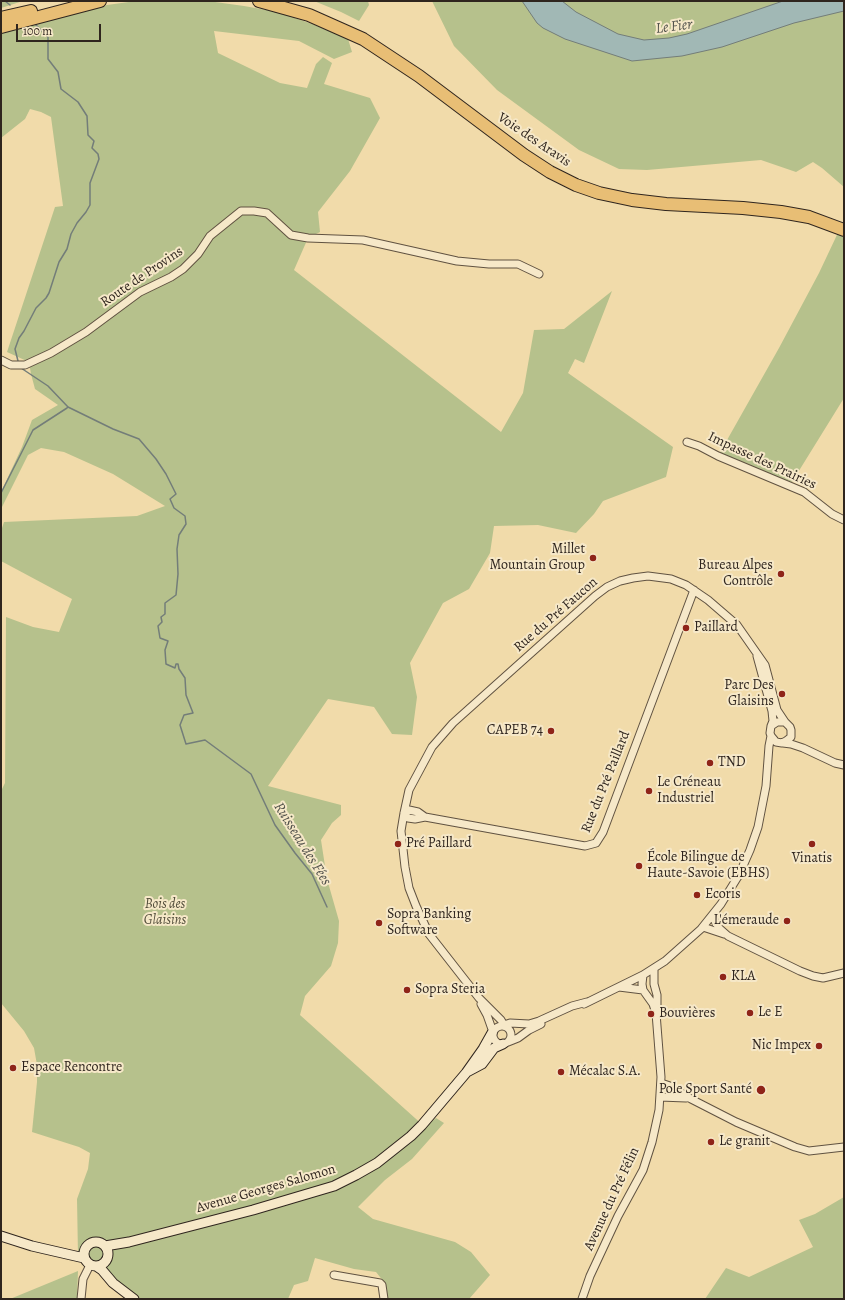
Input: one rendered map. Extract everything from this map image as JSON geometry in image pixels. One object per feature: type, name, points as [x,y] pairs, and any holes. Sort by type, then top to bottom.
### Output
[{"type":"highway","points":[[1,18],[69,1]]},
{"type":"highway","points":[[1,27],[100,1]]},
{"type":"highway","name":"Voie des Aravis","points":[[259,1],[309,15],[363,39],[419,76],[524,155],[550,172],[576,185],[599,193],[632,200],[666,204],[768,210],[809,217],[844,230]]},
{"type":"highway","name":"Voie des Aravis","points":[[292,1],[330,14],[381,40],[419,66],[540,156],[581,179],[602,186],[642,194],[776,203],[803,208],[844,221]]},
{"type":"highway","points":[[768,210],[816,226],[844,239]]},
{"type":"street","name":"Route de Provins","points":[[1,360],[11,365],[25,366],[86,332],[140,292],[171,277],[183,269],[198,254],[210,236],[241,211],[254,211],[267,214],[290,235],[308,238],[363,240],[457,261],[489,264],[518,264],[539,274]]},
{"type":"street","name":"Impasse des Prairies","points":[[687,442],[804,492],[832,514],[844,520]]},
{"type":"street","name":"Rue du Pré Faucon","points":[[504,1025],[479,998],[433,940],[424,925],[409,888],[406,874],[403,854],[407,813],[417,774],[432,747],[453,723],[602,591],[620,581],[648,576],[671,578],[681,582],[719,609],[737,625],[765,665],[777,710],[785,722]]},
{"type":"street","name":"Rue du Pré Paillard","points":[[407,813],[418,812],[425,817],[585,846],[596,843],[603,832],[694,590]]},
{"type":"street","name":"Rue du Pré Faucon","points":[[755,650],[772,711],[773,721],[771,726]]},
{"type":"street","points":[[587,1002],[572,1006],[529,1024],[510,1023],[498,1026],[493,1032],[493,1038],[496,1042],[505,1043],[518,1038],[533,1028],[574,1010],[587,1002],[643,975],[681,948],[703,927],[721,904],[739,875],[753,841],[762,812],[766,786],[771,726],[777,722],[785,722],[790,727],[792,734],[803,748]]},
{"type":"street","points":[[768,754],[789,739],[792,734]]},
{"type":"street","points":[[771,736],[773,740],[803,748],[835,763],[844,765]]},
{"type":"street","points":[[712,916],[719,928],[728,936]]},
{"type":"street","points":[[703,927],[728,936],[813,976],[828,978],[844,973]]},
{"type":"street","name":"Avenue du Pré Félin","points":[[654,968],[654,984],[658,1005],[656,1012]]},
{"type":"street","points":[[643,975],[654,984]]},
{"type":"street","points":[[619,987],[643,990],[643,975]]},
{"type":"street","name":"Avenue du Pré Félin","points":[[582,1299],[590,1276],[618,1216],[642,1170],[654,1136],[660,1097],[656,1012],[653,1004],[643,990]]},
{"type":"street","name":"Rue du Pré Faucon","points":[[479,998],[493,1032]]},
{"type":"street","points":[[504,1025],[511,1033],[511,1038],[505,1043]]},
{"type":"street","name":"Avenue Georges Salomon","points":[[106,1254],[129,1242],[253,1210],[334,1186],[377,1163],[411,1136],[422,1125],[466,1073],[493,1032]]},
{"type":"street","name":"Avenue Georges Salomon","points":[[466,1073],[482,1064],[494,1048],[505,1043]]},
{"type":"street","points":[[660,1082],[736,1122],[795,1148],[810,1151],[844,1147]]},
{"type":"street","points":[[660,1097],[682,1097],[692,1099]]},
{"type":"street","points":[[1,1236],[32,1246],[103,1264],[106,1254]]},
{"type":"street","points":[[81,1299],[83,1279],[89,1260],[88,1245],[93,1243],[99,1243],[106,1254],[109,1272],[124,1291]]},
{"type":"street","points":[[89,1260],[102,1270],[114,1284],[134,1299]]},
{"type":"street","points":[[334,1275],[380,1282],[382,1285],[384,1299]]},
{"type":"green space","points":[[1,1],[23,1],[1,8]]},
{"type":"green space","name":"Bois des Glaisins","points":[[136,1],[208,1],[278,12],[348,39],[352,52],[334,59],[299,41],[214,31],[218,53],[280,83],[307,88],[316,64],[323,57],[332,63],[324,84],[370,98],[380,118],[350,171],[318,212],[320,232],[308,238],[294,270],[501,432],[523,393],[534,330],[564,329],[612,291],[584,363],[575,359],[568,373],[673,447],[666,477],[603,501],[594,514],[576,533],[538,525],[494,526],[490,553],[469,589],[443,603],[410,663],[417,697],[412,735],[392,734],[374,707],[328,699],[268,786],[341,805],[341,815],[332,823],[321,840],[327,879],[339,921],[338,943],[331,966],[305,996],[300,1015],[425,1127],[436,1118],[444,1123],[412,1159],[385,1180],[358,1207],[373,1219],[455,1242],[471,1252],[490,1275],[469,1299],[387,1299],[384,1282],[376,1272],[354,1269],[315,1258],[308,1281],[294,1285],[288,1299],[134,1299],[78,1255],[77,1199],[88,1169],[90,1153],[79,1147],[32,1132],[37,1082],[37,1065],[34,1048],[24,1031],[1,1003],[1,791],[5,783],[6,617],[33,627],[59,632],[72,599],[1,561],[1,531],[4,522],[137,516],[165,506],[113,474],[64,452],[41,448],[28,455],[1,509],[1,492],[22,447],[32,420],[58,405],[35,389],[29,362],[7,352],[55,207],[63,206],[51,117],[30,109],[25,119],[1,138],[1,31],[107,5]]},
{"type":"green space","points":[[314,1],[368,1],[369,5],[359,21]]},
{"type":"green space","points":[[432,1],[844,1],[844,187],[813,162],[796,172],[761,160],[647,170],[619,169],[579,150],[497,90],[454,46]]},
{"type":"green space","points":[[844,220],[844,398],[792,482],[718,456],[779,348],[819,273]]},
{"type":"green space","points":[[844,1197],[844,1299],[705,1299],[726,1268],[749,1277],[813,1247],[799,1220],[815,1214]]},
{"type":"green space","points":[[78,1271],[77,1299],[10,1299]]},
{"type":"water","points":[[522,1],[562,1],[576,12],[618,34],[644,40],[669,38],[687,34],[783,1],[844,1],[844,11],[794,23],[722,47],[682,56],[632,61],[565,39],[543,28],[537,23]]},
{"type":"waterway","points":[[5,1],[10,5]]},
{"type":"waterway","points":[[18,361],[15,349],[19,338],[36,308],[49,293],[59,262],[67,249],[71,234],[90,205],[90,183],[99,159],[98,154],[92,148],[94,141],[88,135],[87,116],[78,102],[61,89],[58,72],[48,59],[48,37],[35,24]]},
{"type":"waterway","name":"Ruisseau des Fées","points":[[21,368],[48,386],[68,407],[113,429],[139,439],[156,459],[166,474],[176,494],[170,499],[174,508],[185,516],[186,524],[179,535],[177,549],[178,574],[176,595],[165,603],[165,614],[161,617],[162,622],[158,626],[160,638],[168,641],[165,650],[166,664],[175,668],[176,664],[178,664],[179,669],[185,678],[186,695],[193,713],[184,715],[180,725],[186,744],[205,740],[251,774],[275,825],[312,874],[327,907]]},
{"type":"waterway","points":[[1,493],[33,430],[67,408]]},
{"type":"place","name":"Millet Mountain Group","points":[[593,558]]},
{"type":"place","name":"Bureau Alpes Contrôle","points":[[781,574]]},
{"type":"place","name":"Paillard","points":[[686,628]]},
{"type":"place","name":"Parc Des Glaisins","points":[[782,694]]},
{"type":"place","name":"CAPEB 74","points":[[551,731]]},
{"type":"place","name":"TND","points":[[710,763]]},
{"type":"place","name":"Le Créneau Industriel","points":[[649,791]]},
{"type":"place","name":"Pré Paillard","points":[[398,844]]},
{"type":"place","name":"Vinatis","points":[[812,844]]},
{"type":"place","name":"École Bilingue de Haute-Savoie (EBHS)","points":[[639,866]]},
{"type":"place","name":"Ecoris","points":[[697,895]]},
{"type":"place","name":"L'émeraude","points":[[787,921]]},
{"type":"place","name":"Sopra Banking Software","points":[[379,923]]},
{"type":"place","name":"KLA","points":[[723,977]]},
{"type":"place","name":"Sopra Steria","points":[[407,990]]},
{"type":"place","name":"Le E","points":[[750,1013]]},
{"type":"place","name":"Bouvières","points":[[651,1014]]},
{"type":"place","name":"Nic Impex","points":[[819,1046]]},
{"type":"place","name":"Espace Rencontre","points":[[13,1068]]},
{"type":"place","name":"Mécalac S.A.","points":[[561,1072]]},
{"type":"place","name":"Pole Sport Santé","points":[[761,1090]]},
{"type":"place","name":"Le granit","points":[[711,1142]]},
{"type":"water label","name":"Le Fier","points":[[674,27]]}]
